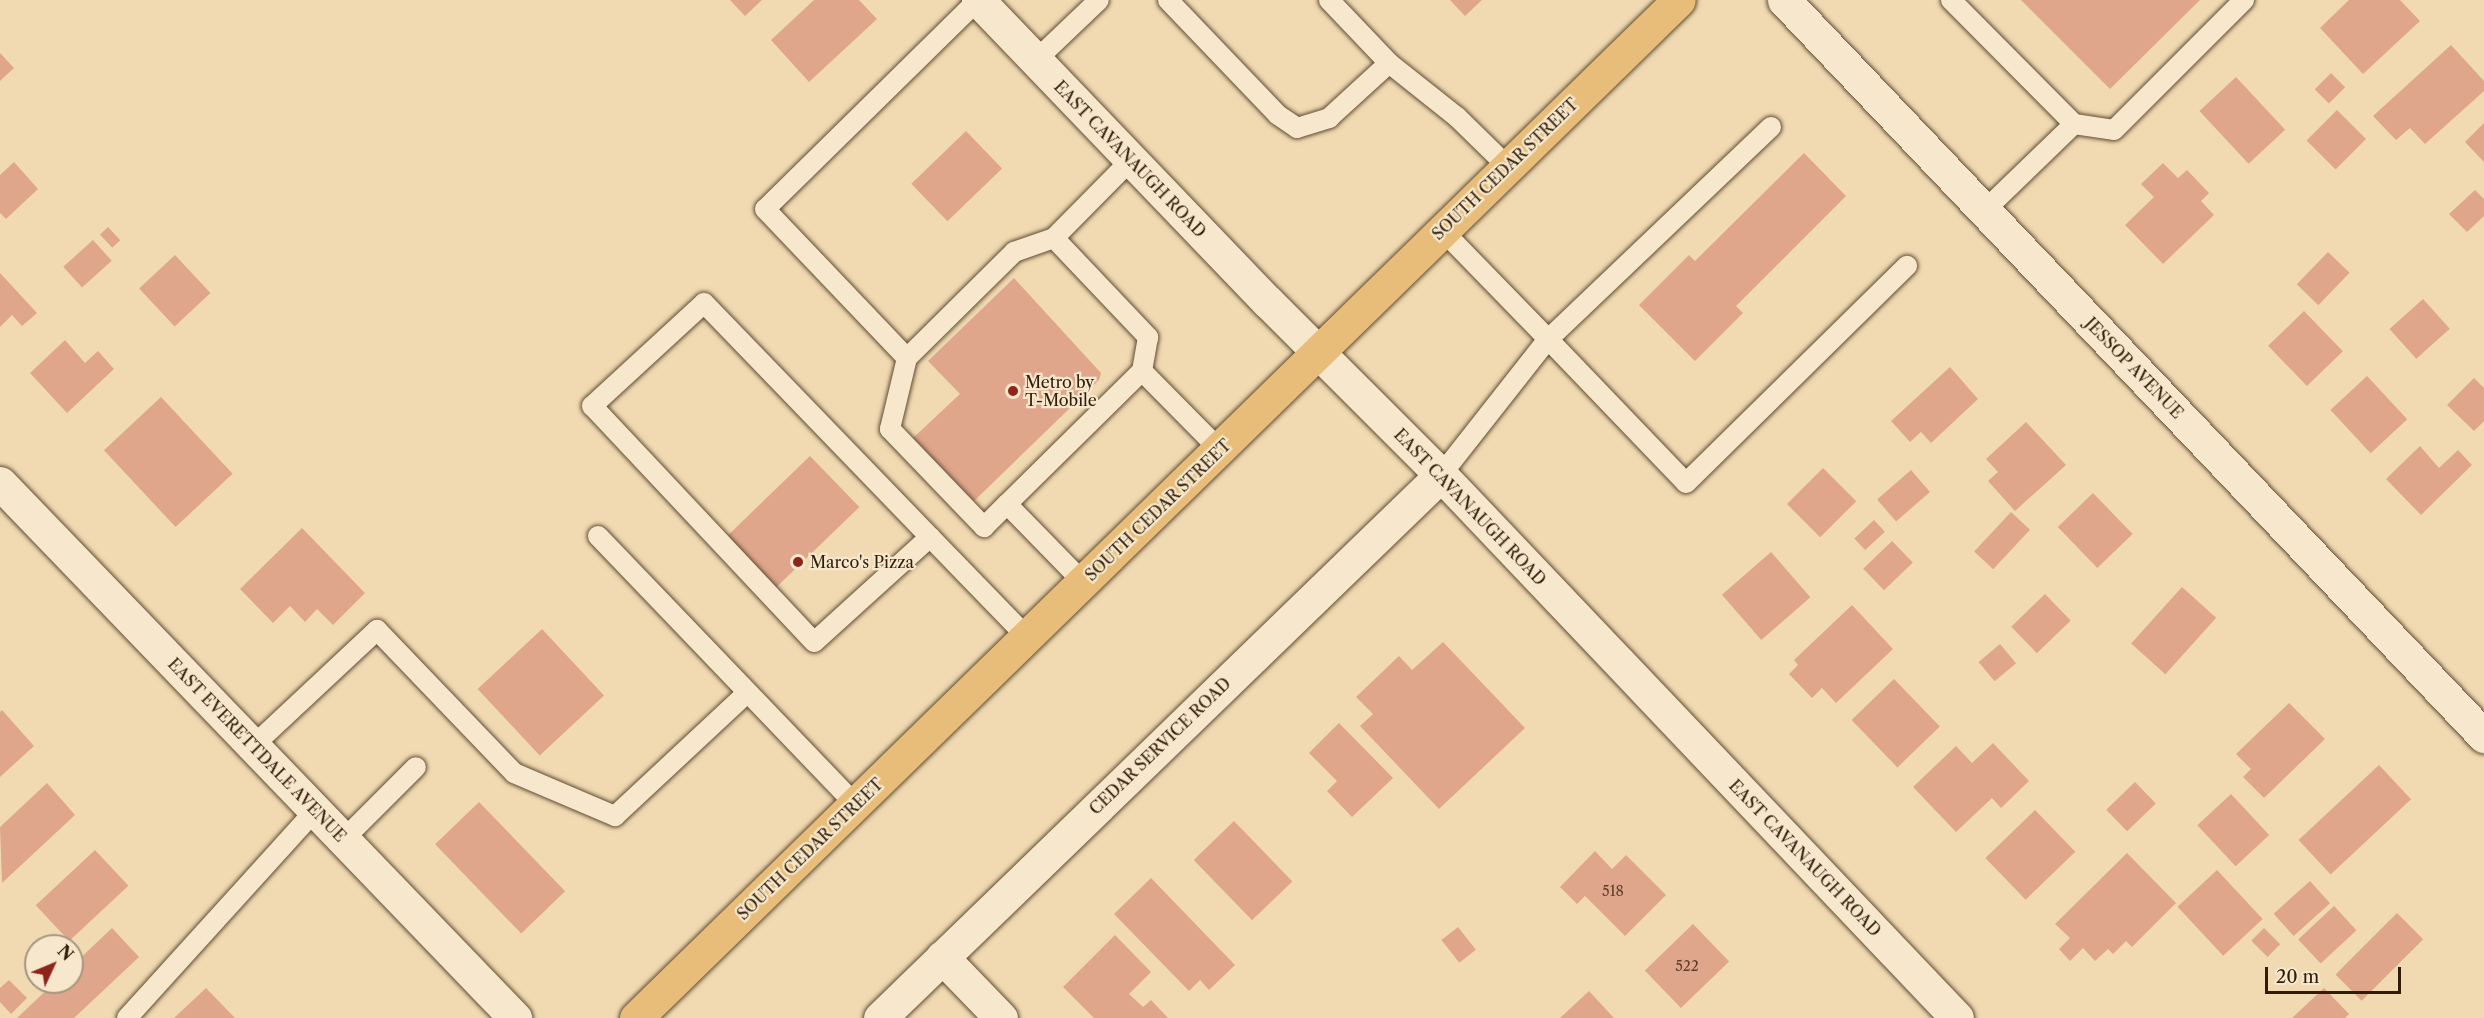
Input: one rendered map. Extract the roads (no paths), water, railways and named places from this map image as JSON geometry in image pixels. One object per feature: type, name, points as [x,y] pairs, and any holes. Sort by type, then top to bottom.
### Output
[{"type":"main road","name":"SOUTH CEDAR STREET","points":[[636,1018],[1028,638],[1678,0]]},
{"type":"street","name":"EAST CAVANAUGH ROAD","points":[[978,0],[1319,353],[1441,475],[1957,1018]]},
{"type":"street","name":"JESSOP AVENUE","points":[[1784,0],[2484,736]]},
{"type":"street","name":"CEDAR SERVICE ROAD","points":[[880,1018],[1441,475]]},
{"type":"street","name":"EAST EVERETTDALE AVENUE","points":[[0,483],[515,1018]]},
{"type":"street","points":[[942,957],[1001,1018]]},
{"type":"lane","points":[[907,358],[765,209],[978,0]]},
{"type":"lane","points":[[1035,61],[1099,0]]},
{"type":"lane","points":[[1168,0],[1278,115],[1297,128],[1329,118],[1389,63]]},
{"type":"lane","points":[[1329,0],[1389,63],[1457,117],[1508,167]]},
{"type":"lane","points":[[1951,0],[2074,124],[2114,130],[2244,0]]},
{"type":"lane","points":[[1984,211],[2074,124]]},
{"type":"lane","points":[[1441,475],[1548,339],[1771,127]]},
{"type":"lane","points":[[1054,238],[1148,337],[1142,371],[984,527],[890,429],[907,358],[1014,252],[1054,238],[1131,160]]},
{"type":"lane","points":[[1442,230],[1686,483],[1907,266]]},
{"type":"lane","points":[[930,537],[814,642],[592,406],[704,303],[1028,638]]},
{"type":"lane","points":[[1142,371],[1220,450]]},
{"type":"lane","points":[[1007,504],[1084,583]]},
{"type":"lane","points":[[598,536],[856,805]]},
{"type":"lane","points":[[253,746],[377,630],[514,773],[615,816],[747,693]]},
{"type":"lane","points":[[343,840],[416,767]]},
{"type":"lane","points":[[127,1018],[315,811]]},
{"type":"place","name":"Metro by T-Mobile","points":[[1013,391]]},
{"type":"place","name":"Marco's Pizza","points":[[798,562]]}]
